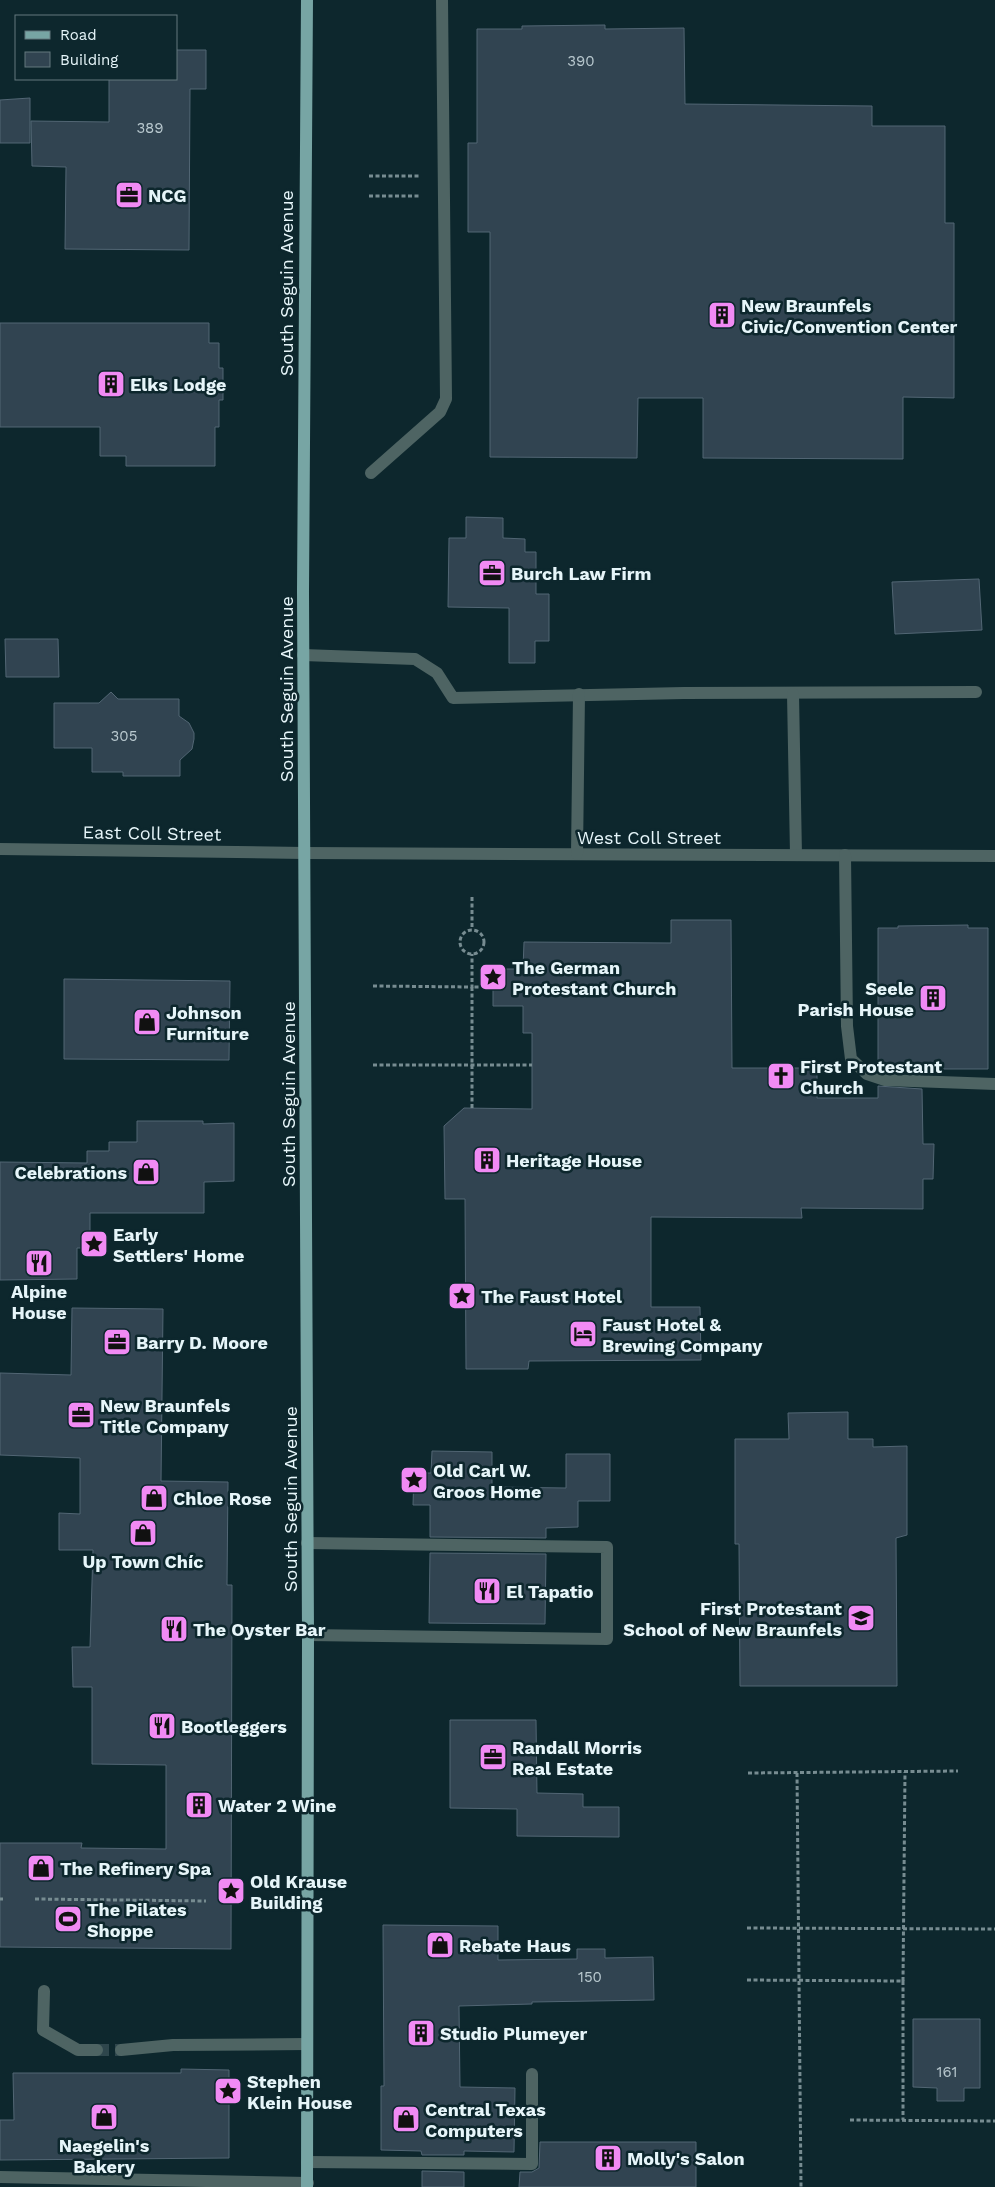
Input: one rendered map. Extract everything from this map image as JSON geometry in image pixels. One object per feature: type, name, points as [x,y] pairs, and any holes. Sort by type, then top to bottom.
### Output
[{"type":"main road","name":"South Seguin Avenue","points":[[307,0],[303,274],[303,655],[308,1635],[308,2185]]},
{"type":"street","points":[[370,473],[440,412],[446,399],[442,0]]},
{"type":"street","points":[[303,655],[414,660],[437,673],[453,698],[579,694],[976,692]]},
{"type":"street","points":[[577,854],[579,694]]},
{"type":"street","points":[[793,694],[796,855]]},
{"type":"street","name":"East Coll Street","points":[[0,848],[304,853]]},
{"type":"street","name":"West Coll Street","points":[[304,853],[995,856]]},
{"type":"street","points":[[845,855],[847,1026],[851,1059],[867,1074],[885,1080],[995,1084]]},
{"type":"street","points":[[307,1543],[607,1547],[607,1639],[308,1635]]},
{"type":"street","points":[[44,1991],[44,2030],[78,2050],[97,2050]]},
{"type":"street","points":[[121,2050],[173,2045],[307,2044]]},
{"type":"street","points":[[307,2162],[532,2164],[532,2074]]},
{"type":"street","points":[[0,2177],[308,2185]]},
{"type":"path","points":[[369,176],[444,176]]},
{"type":"path","points":[[369,196],[444,196]]},
{"type":"path","points":[[472,897],[472,929]]},
{"type":"path","points":[[472,929],[482,934],[485,941],[482,950],[476,954],[468,954],[462,949],[460,942],[462,934],[472,929]]},
{"type":"path","points":[[472,954],[472,1108]]},
{"type":"path","points":[[373,986],[493,987]]},
{"type":"path","points":[[373,1065],[532,1066]]},
{"type":"path","points":[[904,2120],[905,1772]]},
{"type":"path","points":[[748,1773],[958,1772]]},
{"type":"path","points":[[798,1773],[801,2187]]},
{"type":"path","points":[[34,1899],[206,1901]]},
{"type":"path","points":[[224,1902],[241,1902]]},
{"type":"path","points":[[747,1928],[995,1929]]},
{"type":"path","points":[[747,1980],[903,1980]]},
{"type":"path","points":[[850,2120],[995,2121]]},
{"type":"building","name":"New Braunfels Civic/Convention Center","points":[[605,25],[605,29],[684,28],[685,104],[872,106],[872,126],[945,126],[945,223],[954,223],[954,398],[903,397],[903,459],[703,458],[703,398],[638,398],[637,458],[490,457],[490,232],[468,232],[468,143],[477,143],[477,29],[522,29],[522,26]]},
{"type":"building","points":[[178,50],[206,50],[206,89],[190,89],[189,250],[65,249],[66,167],[32,166],[31,121],[109,122],[109,80],[178,80]]},
{"type":"building","points":[[30,98],[30,143],[0,143],[0,100]]},
{"type":"building","name":"Elks Lodge","points":[[0,323],[209,323],[209,343],[219,343],[219,368],[223,368],[223,400],[219,400],[219,427],[215,427],[215,466],[126,466],[126,456],[100,456],[100,427],[0,427]]},
{"type":"building","name":"Burch Law Firm","points":[[466,517],[503,518],[503,538],[525,539],[525,552],[536,552],[536,594],[549,594],[549,641],[535,641],[535,663],[509,663],[509,608],[448,607],[449,538],[466,538]]},
{"type":"building","points":[[979,579],[982,630],[895,634],[892,582]]},
{"type":"building","points":[[5,639],[58,639],[59,677],[6,677]]},
{"type":"building","points":[[111,692],[118,699],[179,699],[179,716],[189,723],[194,733],[192,749],[180,760],[180,776],[123,776],[123,772],[92,772],[92,748],[54,748],[54,703],[99,703]]},
{"type":"building","points":[[671,920],[731,920],[732,1068],[817,1068],[817,1098],[878,1098],[878,1086],[922,1089],[923,1144],[934,1144],[933,1179],[923,1179],[923,1209],[801,1208],[802,1218],[651,1217],[651,1307],[700,1307],[701,1360],[529,1361],[528,1369],[466,1369],[465,1199],[445,1199],[444,1126],[464,1108],[532,1109],[532,1033],[523,1033],[523,1006],[493,1006],[493,969],[523,969],[524,942],[671,943]]},
{"type":"building","name":"Seele Parish House","points":[[968,925],[968,928],[988,928],[988,1069],[922,1069],[922,1073],[886,1072],[878,1069],[878,928]]},
{"type":"building","name":"Johnson Furniture","points":[[64,979],[230,981],[229,1060],[64,1059]]},
{"type":"building","name":"Celebrations","points":[[137,1121],[203,1121],[203,1124],[234,1123],[234,1181],[204,1182],[204,1213],[90,1213],[90,1248],[77,1248],[77,1279],[0,1280],[0,1162],[87,1163],[87,1151],[109,1151],[109,1142],[137,1142]]},
{"type":"building","points":[[72,1308],[163,1309],[161,1481],[228,1482],[227,1585],[232,1585],[231,1949],[0,1947],[0,1843],[82,1843],[81,1848],[166,1849],[166,1765],[92,1764],[92,1687],[73,1687],[72,1647],[90,1647],[93,1550],[59,1550],[59,1513],[80,1514],[80,1458],[0,1455],[0,1373],[71,1375]]},
{"type":"building","points":[[848,1412],[848,1439],[873,1439],[873,1447],[907,1446],[907,1535],[896,1538],[897,1686],[740,1686],[739,1544],[735,1544],[735,1439],[789,1439],[788,1413]]},
{"type":"building","points":[[432,1451],[492,1452],[492,1487],[566,1488],[566,1454],[610,1454],[610,1501],[578,1501],[578,1527],[546,1528],[546,1538],[430,1537],[430,1505],[413,1505],[414,1473],[431,1473]]},
{"type":"building","name":"El Tapatio","points":[[430,1553],[546,1554],[545,1624],[429,1623]]},
{"type":"building","name":"Randall Morris Real Estate","points":[[450,1720],[536,1720],[537,1793],[583,1794],[583,1807],[619,1807],[619,1837],[517,1836],[517,1809],[450,1808]]},
{"type":"building","points":[[383,1925],[498,1926],[498,1960],[577,1959],[577,1949],[605,1949],[605,1958],[653,1957],[654,2000],[532,2002],[532,2004],[459,2006],[460,2087],[515,2088],[514,2152],[464,2151],[464,2155],[422,2155],[421,2151],[381,2150],[381,2086],[384,2086]]},
{"type":"building","points":[[913,2019],[980,2019],[980,2088],[964,2088],[964,2101],[937,2101],[937,2088],[913,2087]]},
{"type":"building","name":"Naegelin's Bakery","points":[[181,2069],[229,2070],[229,2158],[0,2160],[0,2120],[14,2120],[13,2073],[181,2073]]},
{"type":"building","points":[[540,2142],[696,2142],[696,2187],[519,2187],[520,2172],[532,2172],[539,2168]]},
{"type":"building","points":[[422,2171],[464,2172],[464,2187],[422,2187]]},
{"type":"tunnel","points":[[97,2050],[121,2050]]},
{"type":"place","name":"NCG","points":[[129,195]]},
{"type":"place","name":"New Braunfels Civic/Convention Center","points":[[722,315]]},
{"type":"place","name":"Elks Lodge","points":[[111,384]]},
{"type":"place","name":"Burch Law Firm","points":[[492,573]]},
{"type":"place","name":"The German Protestant Church","points":[[493,977]]},
{"type":"place","name":"Seele Parish House","points":[[933,998]]},
{"type":"place","name":"Johnson Furniture","points":[[147,1022]]},
{"type":"place","name":"First Protestant Church","points":[[781,1076]]},
{"type":"place","name":"Heritage House","points":[[487,1160]]},
{"type":"place","name":"Celebrations","points":[[146,1172]]},
{"type":"place","name":"Early Settlers' Home","points":[[94,1244]]},
{"type":"place","name":"Alpine House","points":[[39,1263]]},
{"type":"place","name":"The Faust Hotel","points":[[462,1296]]},
{"type":"place","name":"Faust Hotel & Brewing Company","points":[[583,1334]]},
{"type":"place","name":"Barry D. Moore","points":[[117,1342]]},
{"type":"place","name":"New Braunfels Title Company","points":[[81,1415]]},
{"type":"place","name":"Old Carl W. Groos Home","points":[[414,1480]]},
{"type":"place","name":"Chloe Rose","points":[[154,1498]]},
{"type":"place","name":"Up Town Chíc","points":[[143,1533]]},
{"type":"place","name":"El Tapatio","points":[[487,1591]]},
{"type":"place","name":"First Protestant School of New Braunfels","points":[[861,1618]]},
{"type":"place","name":"The Oyster Bar","points":[[174,1629]]},
{"type":"place","name":"Bootleggers","points":[[162,1726]]},
{"type":"place","name":"Randall Morris Real Estate","points":[[493,1757]]},
{"type":"place","name":"Water 2 Wine","points":[[199,1805]]},
{"type":"place","name":"The Refinery Spa","points":[[41,1868]]},
{"type":"place","name":"Old Krause Building","points":[[231,1891]]},
{"type":"place","name":"The Pilates Shoppe","points":[[68,1919]]},
{"type":"place","name":"Rebate Haus","points":[[440,1945]]},
{"type":"place","name":"Studio Plumeyer","points":[[421,2033]]},
{"type":"place","name":"Stephen Klein House","points":[[228,2091]]},
{"type":"place","name":"Naegelin's Bakery","points":[[104,2117]]},
{"type":"place","name":"Central Texas Computers","points":[[406,2119]]},
{"type":"place","name":"Molly's Salon","points":[[608,2158]]}]
